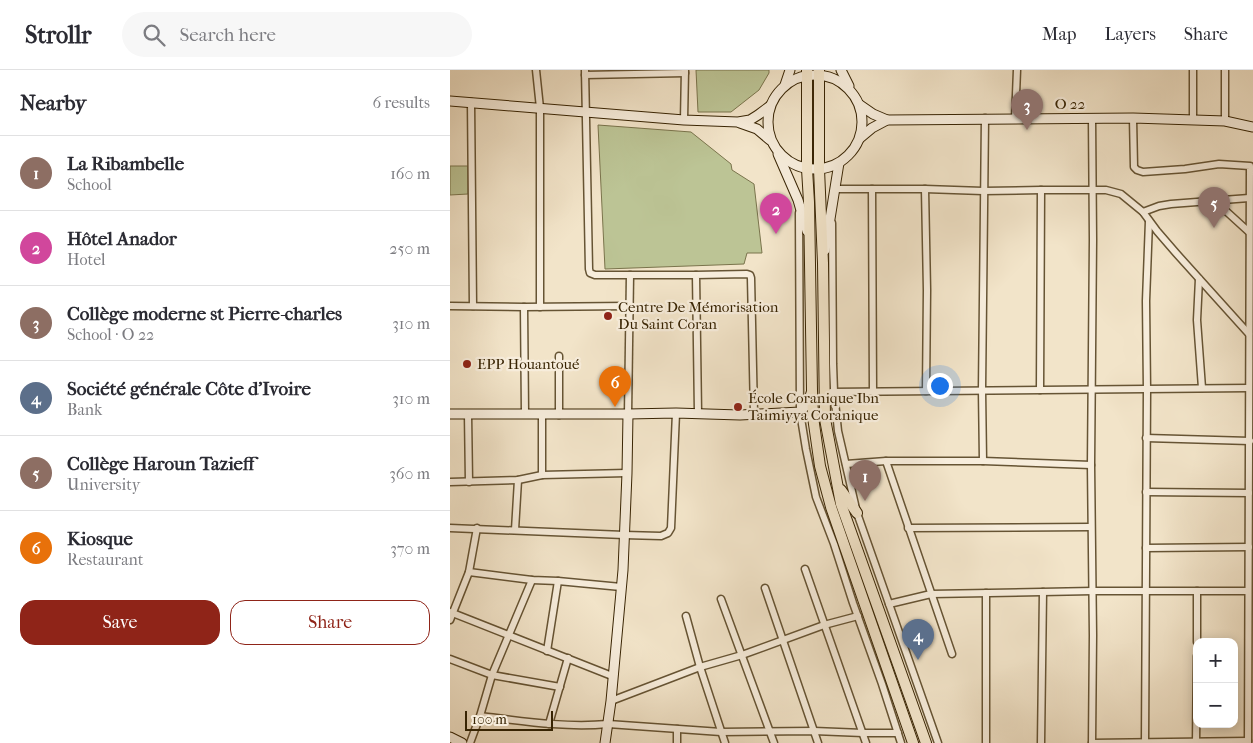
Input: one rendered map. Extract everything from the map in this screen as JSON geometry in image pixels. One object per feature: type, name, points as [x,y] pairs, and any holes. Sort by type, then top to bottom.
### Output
[{"type":"main road","points":[[807,72],[807,169],[812,390],[813,416],[820,466],[831,507],[913,743]]},
{"type":"main road","points":[[819,72],[819,169],[829,392],[826,420],[841,504],[926,743]]},
{"type":"main road","points":[[837,482],[857,513]]},
{"type":"street","points":[[536,70],[540,108],[540,307]]},
{"type":"street","points":[[785,84],[790,70]]},
{"type":"street","points":[[738,122],[757,129],[790,162],[807,169],[830,167],[839,163],[855,148],[860,138],[863,122],[860,105],[841,70]]},
{"type":"street","points":[[1015,119],[1017,70]]},
{"type":"street","points":[[1192,70],[1193,120]]},
{"type":"street","points":[[1224,121],[1225,70]]},
{"type":"street","points":[[684,120],[684,72],[585,72],[589,269],[590,273],[595,275],[750,275],[754,414]]},
{"type":"street","points":[[809,239],[798,200],[769,134],[767,124],[770,106],[776,94],[785,84],[807,72],[819,72],[842,82],[851,90]]},
{"type":"street","points":[[450,101],[684,120],[738,122],[750,120],[758,116],[770,106]]},
{"type":"street","points":[[471,102],[473,306]]},
{"type":"street","points":[[860,105],[873,114],[887,120]]},
{"type":"street","points":[[983,461],[984,118]]},
{"type":"street","points":[[1092,118],[1092,743],[1248,742],[1250,166],[1219,164],[1143,172],[1137,170],[1134,166],[1133,118]]},
{"type":"street","name":"O 22","points":[[887,120],[1133,118],[1224,121],[1253,127]]},
{"type":"street","points":[[860,138],[872,128],[887,120]]},
{"type":"street","points":[[823,263],[839,163]]},
{"type":"street","points":[[835,189],[1106,190],[1121,194],[1143,212],[1176,253],[1249,334]]},
{"type":"street","points":[[872,189],[873,392]]},
{"type":"street","points":[[925,189],[926,391]]},
{"type":"street","points":[[1040,190],[1040,390]]},
{"type":"street","points":[[1143,212],[1166,205],[1250,198]]},
{"type":"street","points":[[798,200],[800,412],[806,449],[816,498],[834,544],[901,743]]},
{"type":"street","points":[[1215,201],[1249,232]]},
{"type":"street","points":[[832,209],[829,392],[857,513],[938,743]]},
{"type":"street","points":[[1145,743],[1146,301],[1149,221]]},
{"type":"street","points":[[696,275],[698,413]]},
{"type":"street","points":[[605,743],[611,702],[624,535],[627,473],[630,276]]},
{"type":"street","points":[[1199,278],[1197,320],[1202,388]]},
{"type":"street","points":[[450,306],[630,306]]},
{"type":"street","points":[[524,307],[525,414]]},
{"type":"street","points":[[559,356],[559,415]]},
{"type":"street","points":[[829,392],[1249,388]]},
{"type":"street","points":[[450,414],[559,415],[676,412],[754,414],[800,412],[808,403],[812,390]]},
{"type":"street","points":[[450,528],[661,536],[668,533],[671,528],[676,412]]},
{"type":"street","points":[[468,414],[469,482]]},
{"type":"street","points":[[542,414],[542,475]]},
{"type":"street","points":[[1146,438],[1250,441]]},
{"type":"street","points":[[846,464],[886,460],[1091,465]]},
{"type":"street","points":[[886,460],[952,654]]},
{"type":"street","points":[[450,482],[518,480],[542,475],[627,473]]},
{"type":"street","points":[[515,530],[518,480]]},
{"type":"street","points":[[1146,492],[1249,492]]},
{"type":"street","points":[[908,528],[1091,527]]},
{"type":"street","points":[[477,528],[469,572],[451,615],[612,676]]},
{"type":"street","points":[[1146,548],[1249,547]]},
{"type":"street","points":[[805,569],[866,743]]},
{"type":"street","points":[[469,572],[532,580],[621,587]]},
{"type":"street","points":[[470,743],[492,674],[532,580]]},
{"type":"street","points":[[547,651],[558,581]]},
{"type":"street","points":[[766,588],[818,743]]},
{"type":"street","points":[[1197,591],[1197,638]]},
{"type":"street","points":[[889,604],[932,594],[986,592],[1248,591]]},
{"type":"street","points":[[986,592],[986,743]]},
{"type":"street","points":[[1041,743],[1042,592]]},
{"type":"street","points":[[721,599],[774,743]]},
{"type":"street","points":[[686,616],[725,743]]},
{"type":"street","points":[[611,702],[700,666],[742,655],[858,616]]},
{"type":"street","points":[[548,724],[568,658]]},
{"type":"street","points":[[450,659],[492,674],[560,687]]},
{"type":"street","points":[[1196,742],[1197,683]]},
{"type":"street","points":[[480,716],[578,726],[608,724],[721,732],[814,731],[898,733]]},
{"type":"street","points":[[677,729],[677,743]]},
{"type":"street","points":[[450,737],[462,743]]},
{"type":"green space","points":[[696,70],[769,70],[769,73],[759,90],[731,112],[698,112]]},
{"type":"green space","points":[[598,125],[691,132],[731,164],[732,170],[754,184],[762,253],[747,253],[744,264],[605,269]]},
{"type":"green space","points":[[450,166],[468,166],[468,194],[450,195]]},
{"type":"place","name":"Collège moderne st Pierre-charles","points":[[1027,130]]},
{"type":"place","name":"Collège Haroun Tazieff","points":[[1214,228]]},
{"type":"place","name":"Hôtel Anador","points":[[776,234]]},
{"type":"place","name":"Centre De Mémorisation Du Saint Coran","points":[[608,316]]},
{"type":"place","name":"EPP Houantoué","points":[[467,364]]},
{"type":"place","name":"Kiosque","points":[[615,407]]},
{"type":"place","name":"École Coranique Ibn Taimiyya Coranique","points":[[738,407]]},
{"type":"place","name":"La Ribambelle","points":[[865,501]]},
{"type":"place","name":"Société générale Côte d’Ivoire","points":[[918,660]]}]
